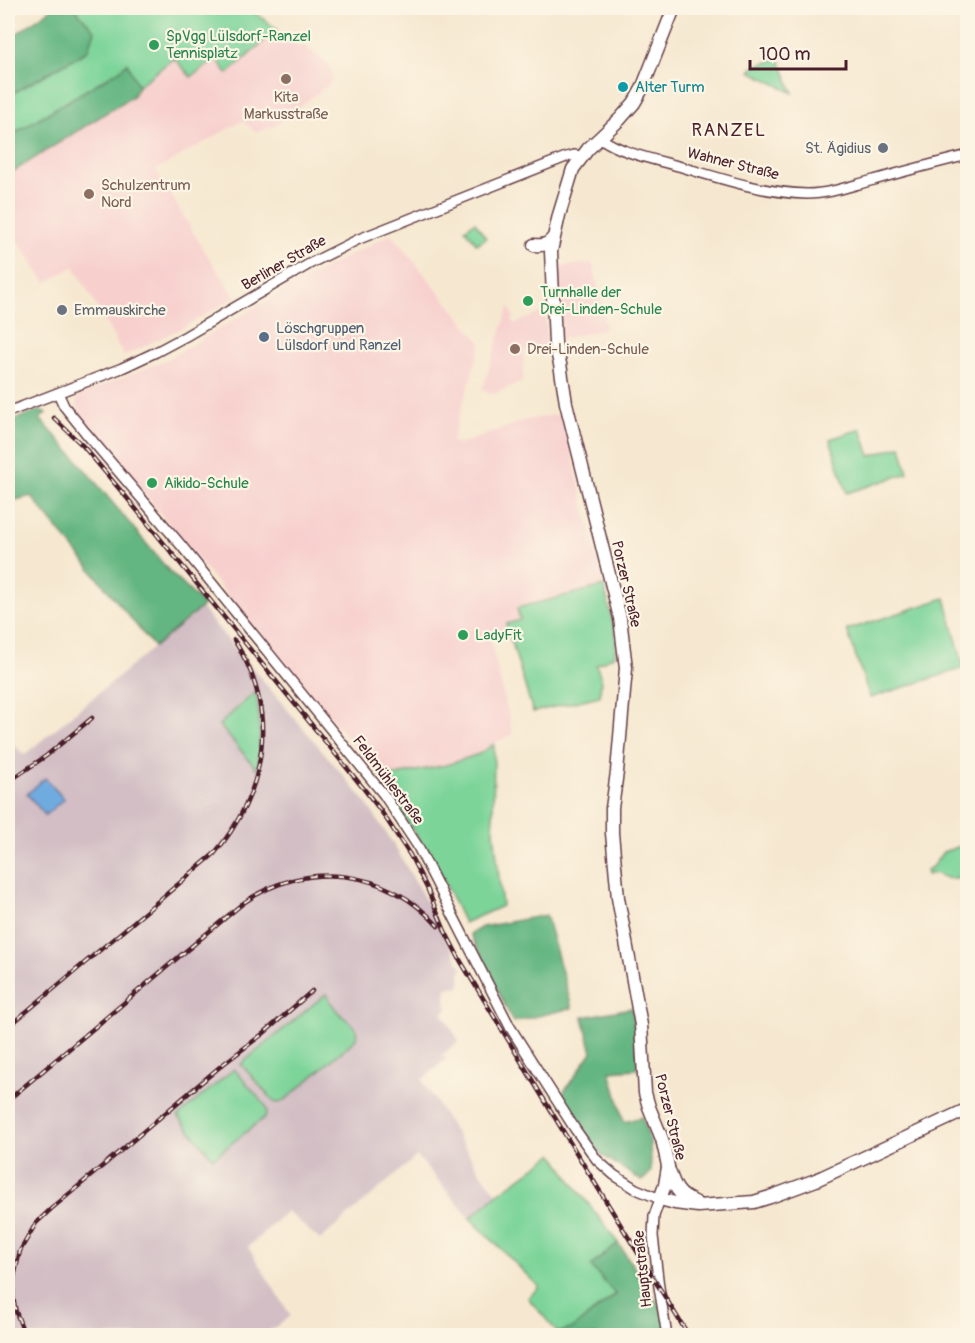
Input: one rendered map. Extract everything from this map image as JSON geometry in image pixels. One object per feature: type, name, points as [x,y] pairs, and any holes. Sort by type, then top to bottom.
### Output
[{"type":"main road","name":"Porzer Straße","points":[[660,1199],[668,1167],[662,1139],[645,1093],[640,1025],[618,898],[612,833],[612,808],[626,668],[622,632],[566,404],[555,343],[551,261],[553,238],[573,169],[581,156],[628,110],[642,89],[674,8]]},
{"type":"main road","points":[[534,245],[546,244],[553,238]]},
{"type":"main road","points":[[660,1199],[687,1205],[711,1206],[754,1202],[816,1180],[968,1109]]},
{"type":"main road","points":[[668,1167],[673,1184],[681,1196],[711,1206]]},
{"type":"street","name":"Wahner Straße","points":[[601,138],[646,157],[708,175],[767,190],[808,194],[834,191],[968,155]]},
{"type":"street","name":"Berliner Straße","points":[[8,412],[122,368],[156,352],[311,263],[359,239],[566,157],[581,156]]},
{"type":"street","name":"Feldmühlestraße","points":[[58,393],[64,406],[78,424],[180,544],[330,730],[375,782],[417,844],[510,1027],[597,1160],[639,1192],[660,1199]]},
{"type":"street","name":"Hauptstraße","points":[[660,1199],[654,1216],[653,1236],[667,1335]]},
{"type":"shaded area","name":"Schulzentrum Nord","points":[[277,29],[329,65],[332,77],[328,85],[274,126],[256,132],[242,121],[156,170],[203,249],[236,297],[186,326],[124,356],[74,266],[46,283],[16,238],[8,224],[8,175],[133,96],[138,86],[174,57],[216,58],[228,74]]},
{"type":"shaded area","points":[[391,234],[481,343],[452,441],[461,444],[525,420],[562,414],[604,586],[517,607],[520,620],[506,624],[508,633],[490,638],[513,734],[479,754],[446,765],[391,776],[386,783],[242,613],[84,420],[76,404],[78,396],[168,359],[296,283]]},
{"type":"shaded area","name":"Drei-Linden-Schule","points":[[591,263],[594,267],[606,329],[560,339],[562,323],[558,270],[561,267]]},
{"type":"shaded area","name":"Drei-Linden-Schule","points":[[509,306],[514,324],[545,311],[546,348],[524,351],[523,381],[494,394],[482,390]]},
{"type":"shaded area","points":[[201,608],[365,801],[394,845],[462,968],[460,986],[446,988],[447,1009],[442,1013],[459,1041],[442,1055],[446,1059],[422,1080],[481,1173],[498,1194],[470,1218],[417,1156],[320,1240],[287,1211],[248,1247],[291,1316],[263,1335],[8,1336],[8,738],[24,755]]},
{"type":"green space","points":[[53,8],[74,8],[95,31],[87,51],[8,96],[8,40]]},
{"type":"green space","points":[[74,8],[248,8],[277,29],[228,74],[216,59],[191,77],[174,58],[138,86],[127,64],[8,137],[8,96],[87,51],[95,31]]},
{"type":"green space","points":[[779,58],[793,93],[750,71],[754,67]]},
{"type":"green space","points":[[127,63],[138,86],[133,96],[8,175],[8,137],[120,70]]},
{"type":"green space","points":[[475,222],[486,238],[477,244],[465,229]]},
{"type":"green space","points":[[40,410],[46,413],[40,419],[73,455],[169,571],[204,605],[154,647],[31,496],[8,502],[8,422]]},
{"type":"green space","points":[[861,429],[870,456],[901,446],[908,473],[847,493],[830,439]]},
{"type":"green space","points":[[604,586],[616,635],[615,655],[596,665],[601,677],[600,696],[533,712],[506,624],[520,620],[517,608]]},
{"type":"green space","points":[[945,598],[964,668],[870,698],[847,630]]},
{"type":"green space","points":[[255,692],[260,730],[257,769],[219,725]]},
{"type":"green space","points":[[494,744],[493,821],[502,906],[464,923],[437,866],[385,789],[386,783],[391,776],[446,765],[479,754]]},
{"type":"green space","points":[[967,844],[967,874],[957,878],[936,874],[927,875],[926,870],[932,867],[943,852]]},
{"type":"green space","points":[[546,915],[572,1008],[513,1022],[470,934],[482,927]]},
{"type":"green space","points":[[326,994],[336,1010],[355,1027],[356,1039],[285,1100],[279,1103],[274,1102],[241,1064]]},
{"type":"green space","points":[[632,1008],[637,1069],[610,1071],[624,1122],[642,1117],[650,1141],[651,1172],[642,1181],[599,1153],[560,1097],[592,1052],[583,1017]]},
{"type":"green space","points":[[234,1069],[265,1105],[267,1112],[265,1117],[213,1158],[178,1116]]},
{"type":"green space","points":[[553,1154],[618,1243],[591,1266],[616,1294],[573,1328],[558,1333],[528,1298],[539,1287],[470,1218],[498,1194]]},
{"type":"green space","points":[[618,1243],[679,1335],[560,1336],[558,1333],[573,1328],[616,1295],[591,1266]]},
{"type":"water","points":[[45,778],[64,799],[45,815],[27,794]]},
{"type":"railway","points":[[54,418],[83,446],[127,498],[381,811],[410,855],[460,960],[689,1336]]},
{"type":"railway","points":[[8,1027],[214,854],[232,830],[246,804],[256,777],[261,750],[262,722],[258,695],[249,667],[234,640]]},
{"type":"railway","points":[[8,782],[46,756],[92,718]]},
{"type":"railway","points":[[8,1100],[242,904],[266,890],[292,880],[318,876],[344,876],[370,882],[395,892],[417,907],[438,926]]},
{"type":"railway","points":[[25,1336],[16,1312],[13,1281],[20,1251],[36,1223],[312,991]]},
{"type":"railway","points":[[8,1330],[14,1336]]},
{"type":"place","name":"SpVgg Lülsdorf-Ranzel Tennisplatz","points":[[154,45]]},
{"type":"place","name":"Kita Markusstraße","points":[[286,79]]},
{"type":"place","name":"Alter Turm","points":[[623,87]]},
{"type":"place","name":"St. Ägidius","points":[[883,148]]},
{"type":"place","name":"Schulzentrum Nord","points":[[89,194]]},
{"type":"place","name":"Turnhalle der Drei-Linden-Schule","points":[[528,301]]},
{"type":"place","name":"Emmauskirche","points":[[62,310]]},
{"type":"place","name":"Löschgruppen Lülsdorf und Ranzel","points":[[264,337]]},
{"type":"place","name":"Drei-Linden-Schule","points":[[515,349]]},
{"type":"place","name":"Aikido-Schule","points":[[152,483]]},
{"type":"place","name":"LadyFit","points":[[463,635]]},
{"type":"district","name":"RANZEL","points":[[729,130]]}]
